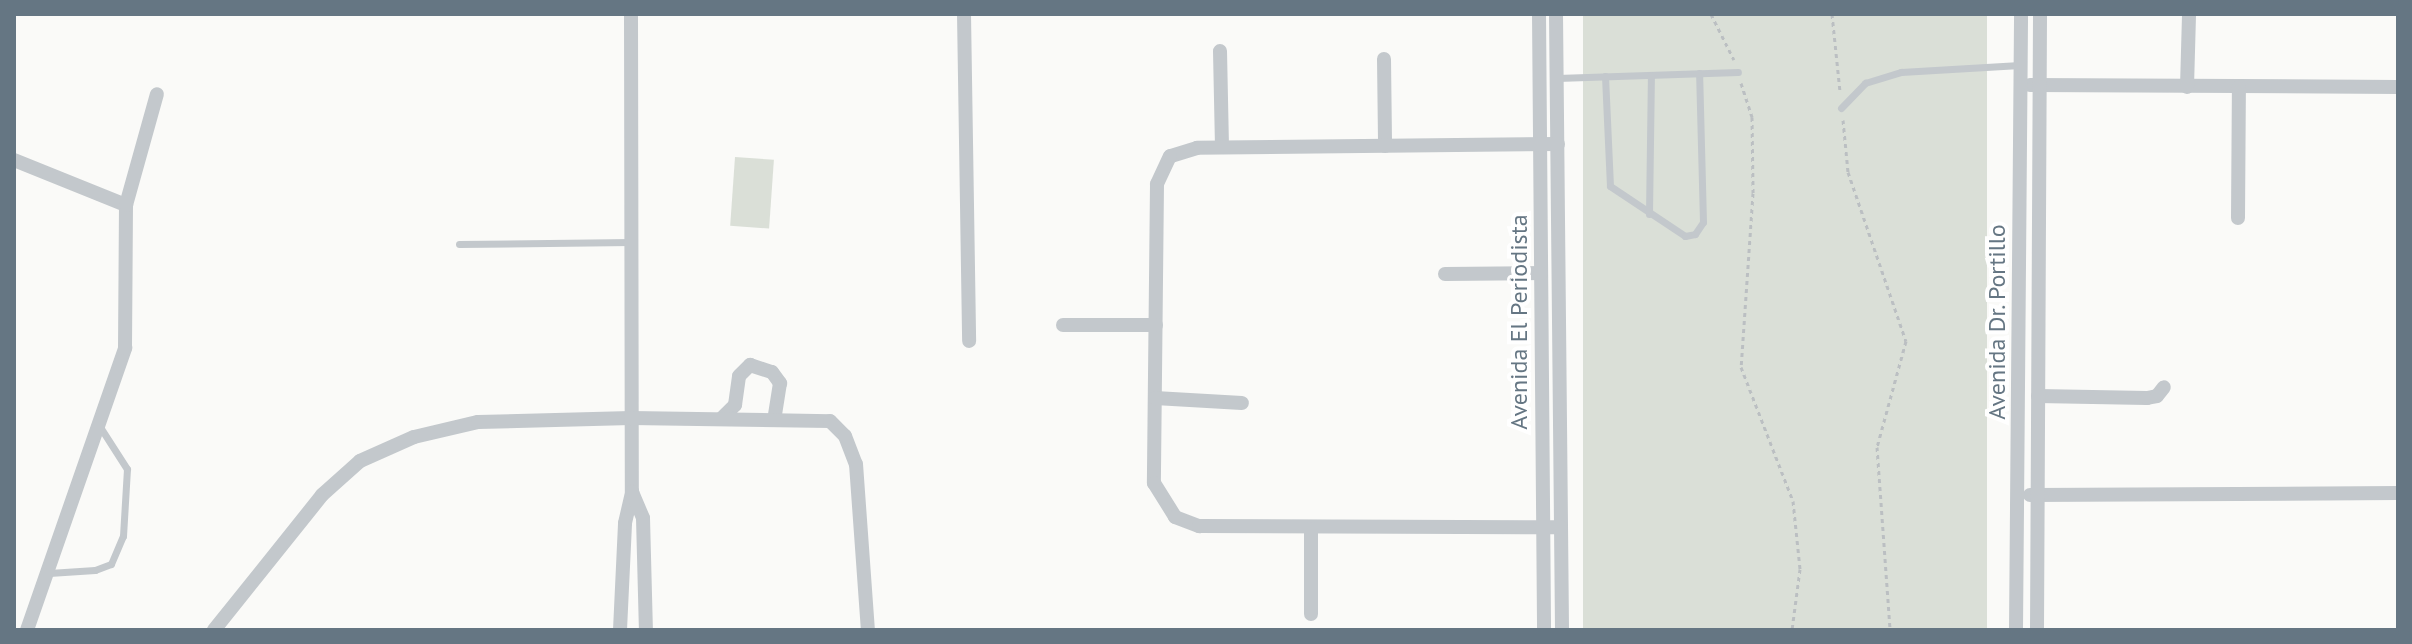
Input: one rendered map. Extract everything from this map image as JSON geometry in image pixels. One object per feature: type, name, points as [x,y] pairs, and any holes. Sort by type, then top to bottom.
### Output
[{"type":"street","points":[[620,630],[625,523],[632,492],[631,14]]},
{"type":"street","points":[[964,14],[969,341]]},
{"type":"street","name":"Avenida El Periodista","points":[[1539,14],[1544,630]]},
{"type":"street","points":[[1556,14],[1562,630]]},
{"type":"street","name":"Avenida Dr. Portillo","points":[[2016,630],[2021,14]]},
{"type":"street","name":"Avenida Dr. Portillo","points":[[2037,630],[2040,14]]},
{"type":"street","points":[[2187,87],[2189,14]]},
{"type":"street","points":[[1220,51],[1222,147]]},
{"type":"street","points":[[1384,59],[1385,146]]},
{"type":"street","points":[[2020,85],[2398,87]]},
{"type":"street","points":[[2238,218],[2239,87]]},
{"type":"street","points":[[27,630],[125,348],[126,205],[157,94]]},
{"type":"street","points":[[1558,144],[1222,147],[1197,148],[1170,156],[1157,184],[1154,483],[1175,517],[1199,526],[1311,529],[1561,527]]},
{"type":"street","points":[[14,160],[126,205]]},
{"type":"street","points":[[1445,274],[1541,273]]},
{"type":"street","points":[[1063,325],[1156,325]]},
{"type":"street","points":[[721,419],[735,405],[739,376],[750,365],[772,372],[780,383],[774,419]]},
{"type":"street","points":[[2038,396],[2147,398],[2157,396],[2164,387]]},
{"type":"street","points":[[1155,398],[1242,403]]},
{"type":"street","points":[[214,630],[322,495],[360,461],[414,437],[478,422],[631,418],[830,421],[845,436],[856,464],[868,630]]},
{"type":"street","points":[[632,492],[643,518],[646,630]]},
{"type":"street","points":[[2017,496],[2398,493]]},
{"type":"street","points":[[1311,529],[1311,614]]},
{"type":"lane","points":[[1841,108],[1865,83],[1901,72],[2020,65]]},
{"type":"lane","points":[[1557,78],[1738,72]]},
{"type":"lane","points":[[1605,76],[1610,186],[1685,236],[1695,234],[1703,222],[1699,73]]},
{"type":"lane","points":[[1649,214],[1651,75]]},
{"type":"lane","points":[[459,244],[631,242]]},
{"type":"lane","points":[[46,573],[95,570],[111,564],[123,536],[127,469],[98,425]]},
{"type":"path","points":[[1711,14],[1729,44],[1752,117],[1753,193],[1741,367],[1793,501],[1800,569],[1792,630]]},
{"type":"path","points":[[1832,14],[1848,172],[1906,341],[1877,447],[1890,630]]},
{"type":"shaded area","points":[[1583,14],[1987,14],[1987,630],[1583,630]]},
{"type":"shaded area","points":[[735,157],[774,160],[769,229],[730,226]]}]
